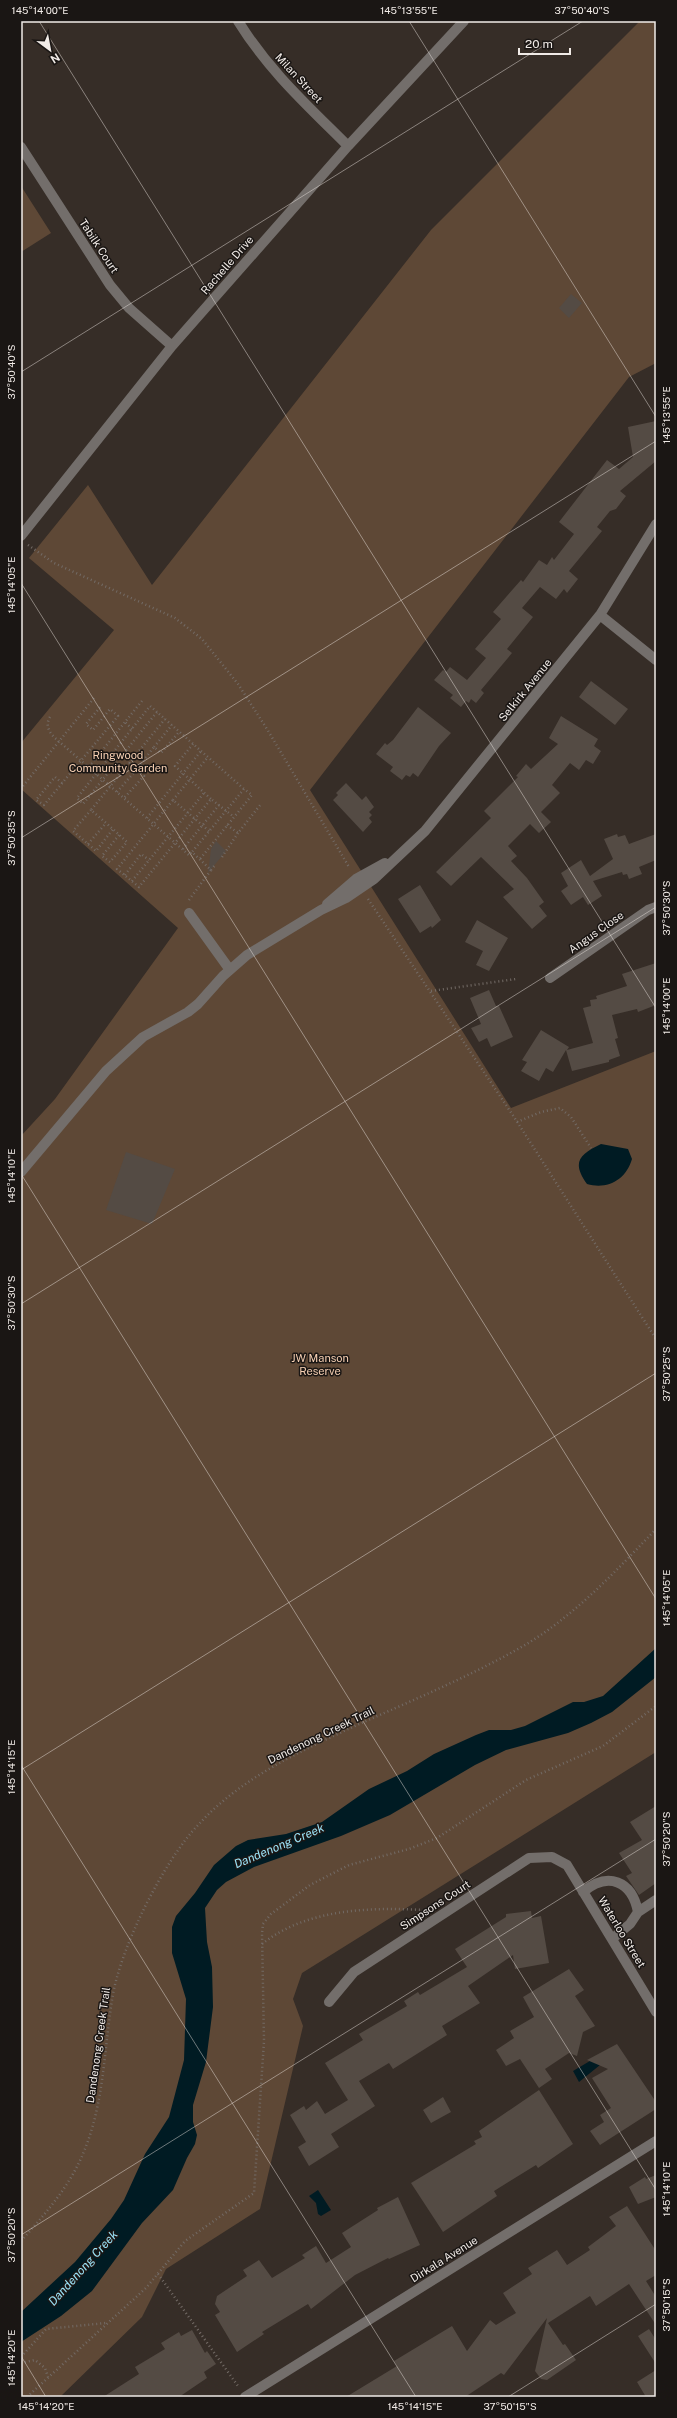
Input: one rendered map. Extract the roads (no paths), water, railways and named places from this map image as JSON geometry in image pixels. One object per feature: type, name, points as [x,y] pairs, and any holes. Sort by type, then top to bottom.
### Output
[{"type":"street","name":"Milan Street","points":[[238,21],[253,44],[279,78],[348,146]]},
{"type":"street","name":"Rachelle Drive","points":[[21,536],[172,346],[348,146],[464,21]]},
{"type":"street","name":"Tabilk Court","points":[[21,148],[110,285],[130,308],[172,346]]},
{"type":"street","name":"Selkirk Avenue","points":[[21,1172],[123,1054],[143,1037],[188,1012],[247,955],[321,910],[396,858],[439,816],[600,616],[656,524]]},
{"type":"street","points":[[600,616],[656,660]]},
{"type":"street","name":"Angus Close","points":[[550,978],[648,910],[656,907]]},
{"type":"street","points":[[188,909],[230,970]]},
{"type":"street","name":"Simpsons Court","points":[[329,2002],[354,1972],[529,1858],[552,1857],[567,1865]]},
{"type":"street","name":"Waterloo Street","points":[[567,1865],[656,2012]]},
{"type":"street","points":[[583,1892],[600,1880],[612,1879],[622,1886],[630,1895],[638,1912]]},
{"type":"street","points":[[612,1939],[630,1924],[638,1912],[656,1900]]},
{"type":"street","name":"Dirkala Avenue","points":[[245,2397],[656,2141]]},
{"type":"water","points":[[601,1144],[628,1149],[632,1159],[625,1173],[615,1182],[602,1186],[594,1186],[587,1184],[579,1170],[579,1164],[583,1155]]},
{"type":"water","name":"Dandenong Creek","points":[[656,1648],[656,1677],[612,1712],[568,1733],[506,1750],[475,1765],[390,1815],[341,1836],[254,1867],[226,1882],[217,1890],[205,1908],[207,1942],[212,1967],[213,2007],[206,2062],[193,2105],[193,2122],[197,2135],[195,2144],[173,2190],[142,2223],[92,2291],[61,2316],[21,2342],[21,2312],[75,2262],[111,2219],[124,2200],[145,2154],[169,2117],[184,2060],[186,1999],[172,1953],[172,1927],[176,1916],[195,1893],[214,1865],[236,1846],[248,1840],[286,1834],[322,1822],[369,1789],[407,1771],[434,1754],[476,1735],[489,1730],[511,1730],[525,1726],[573,1702],[584,1702],[603,1696]]},
{"type":"water","points":[[595,2058],[600,2065],[579,2082],[573,2071]]},
{"type":"water","points":[[318,2190],[331,2210],[321,2216],[318,2214],[316,2203],[309,2196]]},
{"type":"park label","name":"Ringwood Community Garden","points":[[118,761]]},
{"type":"park label","name":"JW Manson Reserve","points":[[320,1364]]}]
